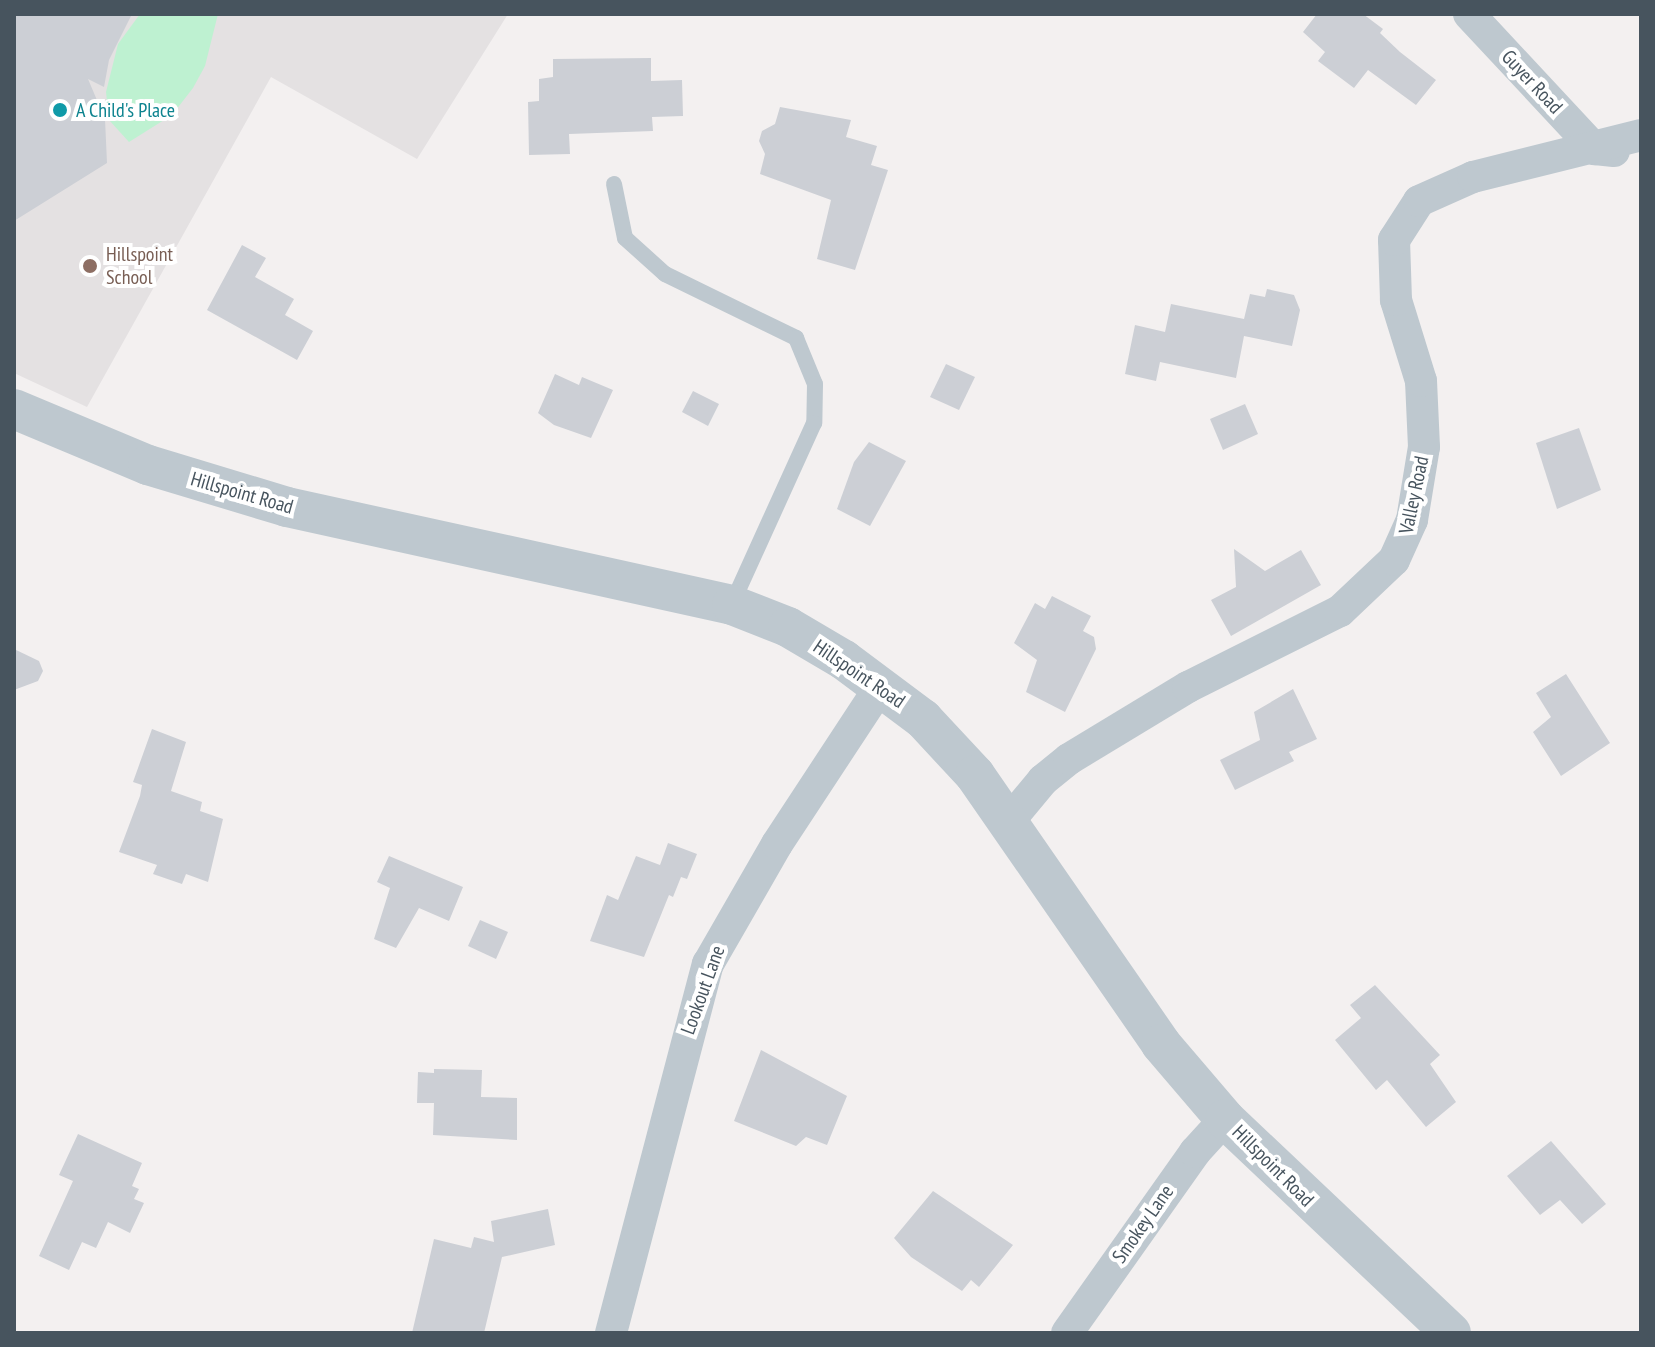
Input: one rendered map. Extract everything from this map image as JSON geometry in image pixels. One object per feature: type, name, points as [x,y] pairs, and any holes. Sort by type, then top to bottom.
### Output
[{"type":"street","name":"Guyer Road","points":[[1469,14],[1595,149]]},
{"type":"street","name":"Valley Road","points":[[1009,821],[1043,780],[1069,759],[1188,687],[1314,627],[1380,577],[1405,542],[1412,520],[1424,447],[1421,381],[1396,300],[1392,269],[1394,240],[1402,222],[1419,201],[1443,186],[1641,135]]},
{"type":"street","points":[[1595,149],[1641,153]]},
{"type":"street","name":"Hillspoint Road","points":[[14,409],[148,465],[287,507],[732,605],[788,627],[882,684],[951,748],[1009,821],[1161,1044],[1225,1119],[1451,1333]]},
{"type":"street","name":"Lookout Lane","points":[[611,1333],[708,964],[777,844],[882,684]]},
{"type":"street","name":"Smokey Lane","points":[[1067,1333],[1195,1152],[1225,1119]]},
{"type":"lane","points":[[614,184],[625,238],[665,274],[796,338],[815,384],[814,423],[732,605]]},
{"type":"shaded area","name":"Hillspoint School","points":[[14,14],[508,14],[417,159],[271,77],[87,407],[14,373]]},
{"type":"green space","points":[[140,14],[218,14],[205,66],[193,88],[172,115],[129,142],[109,120],[106,92],[118,44]]},
{"type":"building","name":"A Child's Place","points":[[14,14],[132,14],[109,60],[104,87],[88,79],[105,119],[107,163],[14,221]]},
{"type":"building","points":[[1317,14],[1363,14],[1383,29],[1380,33],[1400,52],[1436,80],[1416,105],[1368,70],[1354,88],[1318,61],[1325,52],[1303,32]]},
{"type":"building","points":[[651,58],[651,81],[682,80],[683,116],[652,117],[653,131],[569,134],[570,154],[529,155],[528,102],[539,101],[539,79],[553,77],[553,59]]},
{"type":"building","points":[[780,107],[851,120],[846,137],[877,146],[871,165],[888,170],[855,270],[817,259],[831,200],[760,174],[765,154],[759,141],[762,131],[775,124]]},
{"type":"building","points":[[242,245],[266,258],[255,277],[294,299],[285,315],[313,331],[297,360],[207,310]]},
{"type":"building","points":[[1267,289],[1294,295],[1300,310],[1292,346],[1244,336],[1236,378],[1160,362],[1156,381],[1125,374],[1135,325],[1165,332],[1171,304],[1244,319],[1250,294],[1265,297]]},
{"type":"building","points":[[946,364],[975,377],[959,410],[930,397]]},
{"type":"building","points":[[555,374],[579,385],[582,377],[613,390],[591,438],[554,425],[538,413]]},
{"type":"building","points":[[693,391],[719,404],[708,426],[682,412]]},
{"type":"building","points":[[1245,404],[1258,434],[1223,450],[1210,419]]},
{"type":"building","points":[[1579,428],[1601,490],[1557,509],[1536,443]]},
{"type":"building","points":[[869,442],[906,461],[870,526],[837,509],[854,462]]},
{"type":"building","points":[[1234,549],[1265,571],[1301,550],[1321,585],[1231,636],[1211,600],[1236,587]]},
{"type":"building","points":[[1052,596],[1091,616],[1083,631],[1094,637],[1096,649],[1065,712],[1026,692],[1037,660],[1014,643],[1035,603],[1045,609]]},
{"type":"building","points":[[14,649],[39,661],[43,671],[38,681],[14,690]]},
{"type":"building","points":[[1566,674],[1610,743],[1561,776],[1533,732],[1551,717],[1536,693]]},
{"type":"building","points":[[1293,689],[1317,739],[1289,752],[1294,761],[1235,790],[1220,760],[1260,740],[1254,712]]},
{"type":"building","points":[[152,729],[186,742],[171,791],[202,802],[200,811],[223,819],[208,882],[186,874],[182,884],[153,874],[157,865],[119,852],[140,796],[142,785],[133,782]]},
{"type":"building","points":[[668,843],[697,854],[687,879],[681,877],[673,897],[669,895],[644,957],[590,941],[607,895],[618,900],[636,856],[660,865]]},
{"type":"building","points":[[389,856],[463,887],[449,921],[419,908],[396,948],[374,939],[390,888],[377,882]]},
{"type":"building","points":[[480,920],[508,932],[496,959],[468,946]]},
{"type":"building","points":[[1375,985],[1440,1055],[1430,1064],[1456,1102],[1426,1127],[1387,1080],[1376,1090],[1335,1040],[1361,1018],[1350,1005]]},
{"type":"building","points":[[761,1050],[847,1096],[827,1145],[806,1137],[796,1146],[734,1121]]},
{"type":"building","points":[[434,1069],[482,1070],[481,1097],[517,1098],[517,1140],[433,1135],[434,1103],[417,1103],[418,1072],[434,1073]]},
{"type":"building","points":[[78,1134],[142,1163],[132,1186],[139,1189],[134,1199],[144,1203],[130,1233],[108,1222],[96,1248],[82,1242],[69,1270],[39,1256],[73,1181],[59,1175]]},
{"type":"building","points":[[1551,1141],[1606,1204],[1582,1224],[1560,1200],[1540,1215],[1507,1176]]},
{"type":"building","points":[[933,1191],[1013,1245],[979,1287],[971,1280],[962,1291],[911,1257],[894,1238]]},
{"type":"building","points":[[548,1209],[555,1245],[502,1257],[484,1333],[412,1333],[434,1239],[471,1248],[474,1237],[494,1242],[491,1221]]},
{"type":"place","name":"A Child's Place","points":[[60,110]]},
{"type":"place","name":"Hillspoint School","points":[[90,266]]}]
